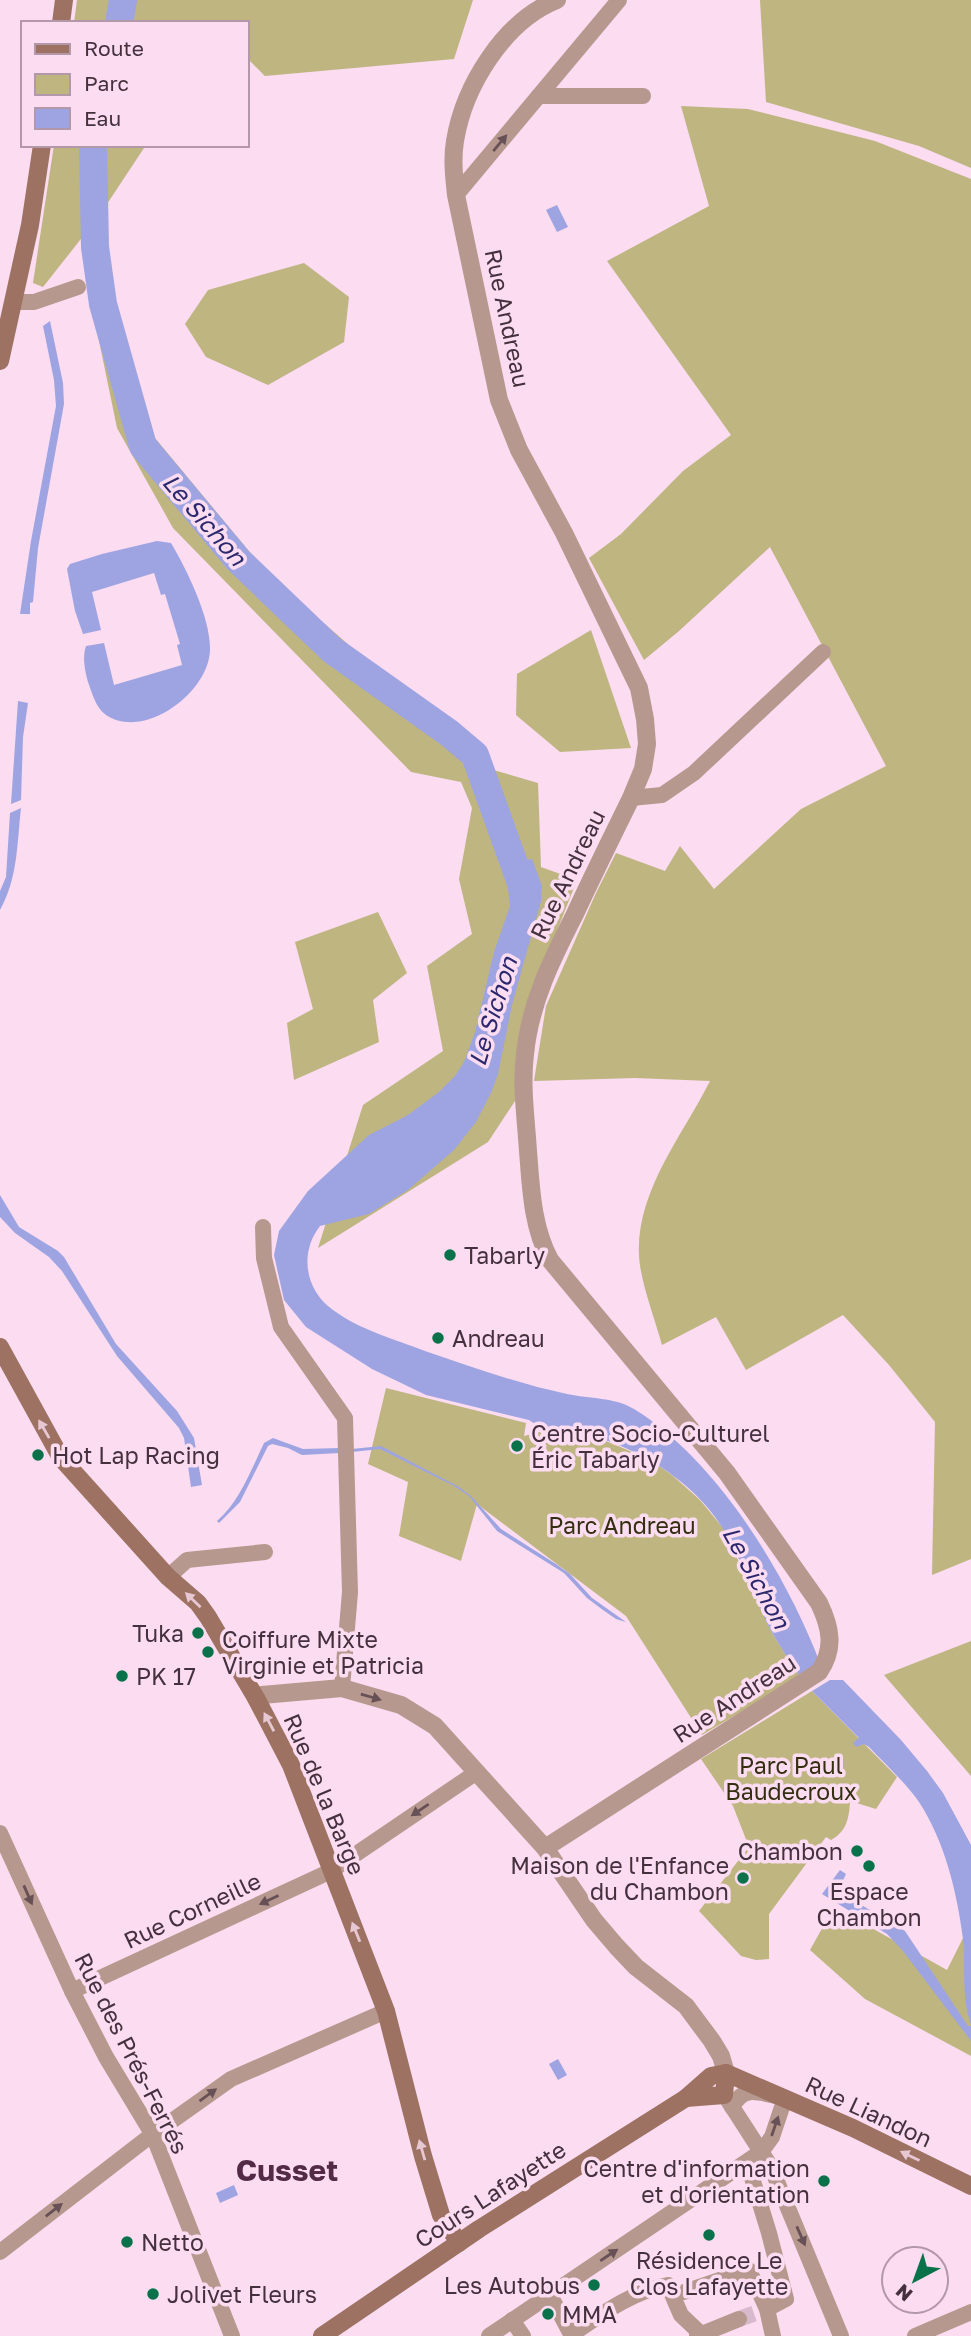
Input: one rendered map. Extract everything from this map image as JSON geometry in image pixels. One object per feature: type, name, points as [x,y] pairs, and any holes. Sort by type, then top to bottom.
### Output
[{"type":"main road","points":[[61,21],[64,0]]},
{"type":"main road","points":[[0,361],[30,225],[42,147]]},
{"type":"main road","name":"Rue de la Barge","points":[[0,1347],[61,1458],[168,1577],[198,1603],[208,1617],[256,1698],[291,1765],[386,2011],[441,2215],[459,2243]]},
{"type":"main road","points":[[686,2098],[728,2101],[726,2073]]},
{"type":"main road","name":"Cours Lafayette","points":[[322,2336],[459,2243],[686,2098],[711,2077],[726,2073]]},
{"type":"main road","name":"Rue Liandon","points":[[726,2073],[853,2128],[971,2186]]},
{"type":"street","name":"Rue Andreau","points":[[545,1848],[819,1672],[827,1660],[830,1634],[819,1603],[727,1473],[550,1260],[536,1226],[530,1184],[524,1084],[524,1055],[530,1020],[542,979],[631,798],[643,769],[647,744],[639,688],[564,533],[508,426],[499,400],[453,171],[454,142],[463,107],[477,75],[499,45],[523,22],[557,0]]},
{"type":"street","points":[[456,195],[620,0]]},
{"type":"street","points":[[539,96],[643,96]]},
{"type":"street","points":[[13,302],[34,302],[78,287]]},
{"type":"street","points":[[631,798],[662,795],[695,773],[823,652]]},
{"type":"street","points":[[263,1227],[264,1258],[281,1327],[345,1418],[350,1592],[342,1688]]},
{"type":"street","points":[[168,1577],[187,1560],[265,1552]]},
{"type":"street","points":[[256,1698],[262,1695],[342,1688],[401,1705],[435,1726],[545,1848],[594,1920],[617,1947],[636,1967],[685,2006],[712,2041],[721,2056],[726,2073]]},
{"type":"street","name":"Rue Corneille","points":[[72,1990],[331,1871],[477,1772]]},
{"type":"street","name":"Rue des Prés-Ferrés","points":[[0,1833],[72,1990],[107,2057],[153,2135],[232,2336]]},
{"type":"street","points":[[0,2252],[231,2079],[386,2011]]},
{"type":"street","points":[[767,2309],[786,2299],[752,2178],[761,2152],[772,2137],[785,2098],[746,2092],[728,2101],[761,2152],[771,2167],[841,2336]]},
{"type":"street","points":[[489,2336],[761,2152]]},
{"type":"street","points":[[684,2292],[749,2270],[767,2309],[774,2336]]},
{"type":"street","points":[[550,2295],[571,2336],[617,2304],[648,2289],[668,2285],[681,2315],[698,2335],[739,2319]]},
{"type":"street","points":[[915,2336],[971,2312]]},
{"type":"street","points":[[513,2320],[523,2336]]},
{"type":"green space","points":[[77,0],[473,0],[454,59],[265,76],[248,59],[248,21],[74,21]]},
{"type":"green space","points":[[760,0],[971,0],[971,168],[919,146],[766,102]]},
{"type":"green space","points":[[681,106],[748,109],[875,141],[971,179],[971,1559],[932,1575],[935,1422],[889,1365],[843,1315],[746,1370],[716,1317],[662,1345],[642,1276],[640,1231],[645,1208],[663,1164],[710,1081],[635,1078],[534,1081],[546,1006],[616,853],[665,871],[680,846],[714,889],[801,809],[886,766],[770,547],[644,660],[589,558],[621,534],[683,471],[731,435],[607,261],[709,206]]},
{"type":"green space","points":[[54,147],[145,147],[99,216],[43,287],[33,283]]},
{"type":"green space","points":[[304,263],[349,297],[344,342],[268,385],[206,357],[185,324],[208,290]]},
{"type":"green space","points":[[111,289],[155,438],[268,574],[490,769],[538,783],[541,867],[577,880],[523,1017],[517,1098],[488,1142],[318,1248],[363,1105],[443,1051],[427,966],[472,934],[459,879],[472,808],[461,782],[411,772],[173,528],[117,428],[90,297]]},
{"type":"green space","points":[[591,630],[631,748],[560,752],[516,715],[517,674]]},
{"type":"green space","points":[[378,912],[407,973],[373,1000],[379,1042],[294,1080],[287,1023],[313,1009],[295,942]]},
{"type":"green space","name":"Parc Andreau","points":[[386,1388],[526,1423],[524,1436],[558,1427],[575,1428],[649,1459],[672,1475],[700,1500],[723,1528],[772,1633],[800,1677],[702,1735],[626,1616],[477,1504],[461,1561],[399,1536],[408,1482],[368,1464]]},
{"type":"green space","points":[[971,1641],[971,1776],[884,1675]]},
{"type":"green space","name":"Parc Paul Baudecroux","points":[[812,1691],[897,1777],[876,1809],[850,1801],[844,1828],[831,1840],[826,1837],[769,1914],[769,1959],[756,1960],[741,1956],[699,1911],[749,1847],[733,1806],[701,1759]]},
{"type":"green space","points":[[834,1907],[947,1970],[971,1922],[971,2056],[865,1999],[810,1950]]},
{"type":"water","points":[[557,205],[568,227],[557,232],[546,210]]},
{"type":"water","points":[[50,321],[63,383],[64,404],[38,548],[33,602],[30,603],[30,614],[20,614],[56,406],[54,380],[43,326]]},
{"type":"water","points":[[157,541],[171,543],[196,594],[209,636],[207,664],[200,680],[188,695],[173,707],[156,717],[139,722],[122,721],[106,715],[95,700],[85,669],[86,646],[104,643],[114,685],[182,665],[177,645],[180,644],[165,594],[161,595],[154,573],[92,592],[101,630],[83,634],[75,611],[67,569],[70,564],[102,554]]},
{"type":"water","points":[[18,701],[28,703],[23,737],[21,800],[11,804]]},
{"type":"water","points":[[21,808],[14,873],[0,910],[0,891],[6,877],[10,813]]},
{"type":"water","points":[[532,859],[542,886],[541,901],[512,1005],[498,1074],[476,1122],[454,1150],[408,1190],[369,1214],[320,1226],[309,1248],[308,1271],[311,1282],[316,1292],[333,1310],[366,1329],[513,1380],[567,1394],[618,1402],[634,1409],[664,1431],[720,1488],[768,1557],[788,1593],[820,1663],[800,1677],[771,1631],[723,1529],[714,1515],[677,1478],[632,1451],[589,1434],[564,1429],[544,1430],[529,1420],[426,1395],[372,1369],[306,1327],[284,1300],[274,1255],[279,1231],[308,1191],[369,1135],[408,1115],[439,1092],[464,1062],[475,1032],[494,952],[510,906],[505,864]]},
{"type":"water","points":[[0,1195],[19,1227],[64,1257],[116,1344],[177,1411],[194,1438],[202,1485],[191,1487],[184,1438],[179,1428],[117,1356],[62,1271],[49,1257],[15,1233],[0,1217]]},
{"type":"water","points":[[273,1438],[303,1449],[340,1448],[340,1453],[302,1455],[288,1448],[272,1444],[268,1446],[240,1502],[219,1523],[217,1521],[244,1485],[264,1443]]},
{"type":"water","points":[[381,1446],[459,1487],[471,1496],[501,1529],[570,1574],[592,1598],[626,1622],[616,1619],[587,1598],[564,1573],[497,1531],[469,1496],[454,1486],[380,1449],[352,1452],[352,1449]]},
{"type":"water","points":[[830,1680],[843,1680],[901,1740],[943,1793],[971,1845],[971,2024],[966,2003],[963,1939],[957,1903],[943,1851],[928,1817],[908,1787],[869,1747],[864,1744],[856,1747],[853,1743],[859,1738],[812,1691]]},
{"type":"water","points":[[840,1870],[846,1874],[838,1891],[905,1931],[968,2026],[971,2026],[971,2041],[887,1934],[822,1894]]},
{"type":"water","points":[[558,2059],[567,2075],[558,2080],[549,2064]]},
{"type":"water","points":[[234,2185],[238,2195],[220,2203],[216,2193]]},
{"type":"waterway","name":"Le Sichon","points":[[119,21],[123,0]]},
{"type":"waterway","name":"Le Sichon","points":[[93,147],[95,247],[103,304],[143,446],[238,560],[332,650],[449,733],[475,755],[526,897]]},
{"type":"tunnel","points":[[739,2319],[767,2309]]},
{"type":"place","name":"Tabarly","points":[[450,1255]]},
{"type":"place","name":"Andreau","points":[[438,1338]]},
{"type":"place","name":"Centre Socio-Culturel Éric Tabarly","points":[[517,1446]]},
{"type":"place","name":"Hot Lap Racing","points":[[38,1455]]},
{"type":"place","name":"Tuka","points":[[198,1633]]},
{"type":"place","name":"Coiffure Mixte Virginie et Patricia","points":[[208,1652]]},
{"type":"place","name":"PK 17","points":[[122,1676]]},
{"type":"place","name":"Chambon","points":[[857,1851]]},
{"type":"place","name":"Espace Chambon","points":[[869,1866]]},
{"type":"place","name":"Maison de l'Enfance du Chambon","points":[[743,1878]]},
{"type":"place","name":"Centre d'information et d'orientation","points":[[824,2181]]},
{"type":"place","name":"Résidence Le Clos Lafayette","points":[[709,2235]]},
{"type":"place","name":"Netto","points":[[127,2242]]},
{"type":"place","name":"Les Autobus","points":[[594,2285]]},
{"type":"place","name":"Jolivet Fleurs","points":[[153,2294]]},
{"type":"place","name":"MMA","points":[[548,2314]]},
{"type":"district","name":"Cusset","points":[[287,2170]]}]
